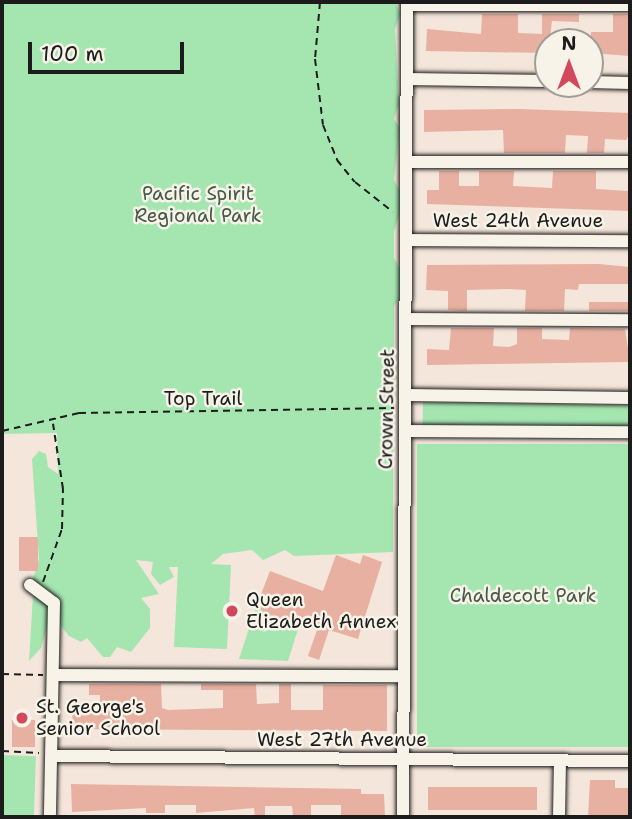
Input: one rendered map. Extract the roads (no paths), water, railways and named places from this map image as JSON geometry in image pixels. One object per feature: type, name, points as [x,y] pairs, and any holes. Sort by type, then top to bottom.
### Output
[{"type":"street","points":[[407,3],[630,5]]},
{"type":"street","name":"Crown Street","points":[[402,817],[407,402],[407,3]]},
{"type":"street","points":[[407,79],[534,81]]},
{"type":"street","points":[[604,82],[630,82]]},
{"type":"street","points":[[406,162],[630,162]]},
{"type":"street","name":"West 24th Avenue","points":[[406,240],[630,241]]},
{"type":"street","points":[[407,319],[630,320]]},
{"type":"street","points":[[407,402],[630,398]]},
{"type":"street","points":[[406,430],[630,432]]},
{"type":"street","points":[[35,587],[54,603],[56,675],[50,817]]},
{"type":"street","points":[[56,675],[404,676]]},
{"type":"street","name":"West 27th Avenue","points":[[52,756],[630,761]]},
{"type":"street","points":[[559,817],[560,761]]},
{"type":"place","name":"Queen Elizabeth Annex","points":[[232,611]]},
{"type":"place","name":"St. George's Senior School","points":[[22,718]]},
{"type":"park label","name":"Pacific Spirit Regional Park","points":[[198,205]]},
{"type":"park label","name":"Chaldecott Park","points":[[523,596]]}]
